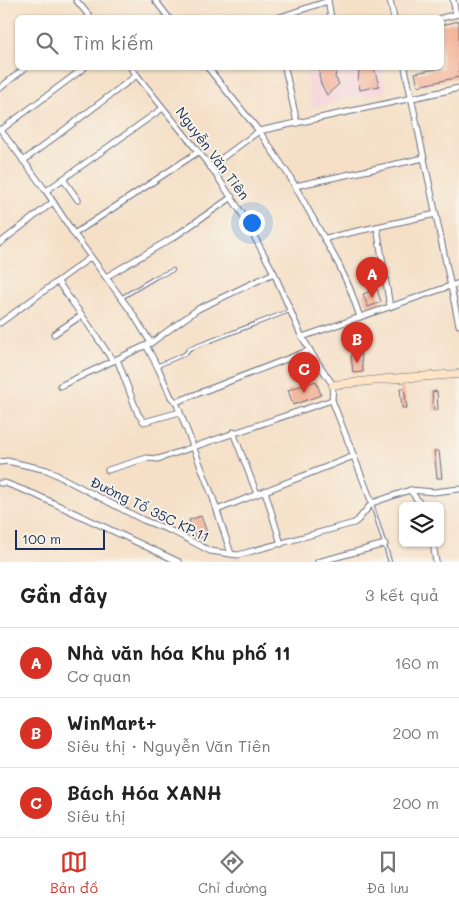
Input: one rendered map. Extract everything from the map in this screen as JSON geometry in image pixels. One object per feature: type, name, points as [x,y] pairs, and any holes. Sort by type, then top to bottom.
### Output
[{"type":"street","points":[[76,0],[87,15]]},
{"type":"street","points":[[155,0],[167,15]]},
{"type":"street","points":[[390,0],[393,15]]},
{"type":"street","points":[[444,17],[458,14],[453,0]]},
{"type":"street","points":[[286,15],[328,1],[330,15]]},
{"type":"street","points":[[0,88],[22,70]]},
{"type":"street","points":[[81,70],[0,130],[46,191],[74,234],[133,314],[171,397],[176,402],[217,510],[231,554]]},
{"type":"street","name":"Nguyễn Văn Tiên","points":[[133,70],[210,167],[232,198],[274,273],[302,337],[333,385]]},
{"type":"street","points":[[210,70],[258,132],[295,186],[326,238],[347,281],[360,318]]},
{"type":"street","points":[[284,70],[297,123]]},
{"type":"street","points":[[405,70],[459,324]]},
{"type":"street","points":[[23,161],[137,75]]},
{"type":"street","points":[[210,167],[258,132],[459,88]]},
{"type":"street","points":[[46,191],[163,108]]},
{"type":"street","points":[[74,234],[198,152]]},
{"type":"street","points":[[295,186],[424,158]]},
{"type":"street","points":[[63,179],[78,200]]},
{"type":"street","points":[[106,277],[174,237],[232,198]]},
{"type":"street","points":[[0,243],[53,202]]},
{"type":"street","points":[[326,238],[436,214]]},
{"type":"street","points":[[377,227],[390,307]]},
{"type":"street","points":[[0,323],[91,257]]},
{"type":"street","points":[[60,386],[148,344],[198,309],[274,273]]},
{"type":"street","points":[[58,282],[115,360],[138,414],[144,422],[180,412]]},
{"type":"street","points":[[302,337],[459,283]]},
{"type":"street","points":[[54,334],[82,315]]},
{"type":"street","points":[[176,402],[310,350]]},
{"type":"street","points":[[459,374],[333,385],[332,400],[372,503],[410,490],[434,492],[459,489]]},
{"type":"street","points":[[108,470],[147,458],[158,459],[332,400]]},
{"type":"street","points":[[233,432],[257,494]]},
{"type":"street","points":[[217,510],[354,456]]},
{"type":"street","name":"Đường Tổ 35C KP.11","points":[[0,462],[47,470],[143,520],[174,532],[210,551],[238,555],[354,523],[372,503]]},
{"type":"street","points":[[0,483],[5,483],[34,494],[179,562]]},
{"type":"street","points":[[410,490],[419,502]]},
{"type":"street","points":[[265,491],[281,544]]},
{"type":"street","points":[[318,562],[385,544]]},
{"type":"street","points":[[434,547],[436,562]]},
{"type":"lane","points":[[121,298],[173,270]]},
{"type":"lane","points":[[157,366],[185,354],[189,349],[290,310]]},
{"type":"lane","points":[[372,503],[390,562]]},
{"type":"shaded area","points":[[304,70],[381,70],[386,92],[365,97],[361,95],[343,98],[341,101],[313,108]]},
{"type":"building","points":[[459,21],[459,77],[418,86],[415,73],[444,70],[444,25]]},
{"type":"building","points":[[320,70],[337,70],[335,77],[339,84],[327,95],[319,75]]},
{"type":"building","points":[[358,70],[375,70],[379,86],[360,90]]},
{"type":"building","points":[[377,289],[381,302],[368,307],[363,294]]},
{"type":"building","points":[[361,354],[363,372],[353,373],[351,355]]},
{"type":"building","points":[[316,381],[321,395],[293,405],[288,390]]},
{"type":"building","points":[[400,388],[404,388],[407,408],[402,408]]},
{"type":"building","points":[[437,391],[438,410],[434,411],[432,392]]},
{"type":"building","points":[[434,451],[439,451],[442,478],[437,478]]},
{"type":"building","points":[[201,516],[208,535],[196,539],[189,520]]},
{"type":"place","name":"Nhà văn hóa Khu phố 11","points":[[372,298]]},
{"type":"place","name":"WinMart+","points":[[357,363]]},
{"type":"place","name":"Bách Hóa XANH","points":[[304,393]]}]
